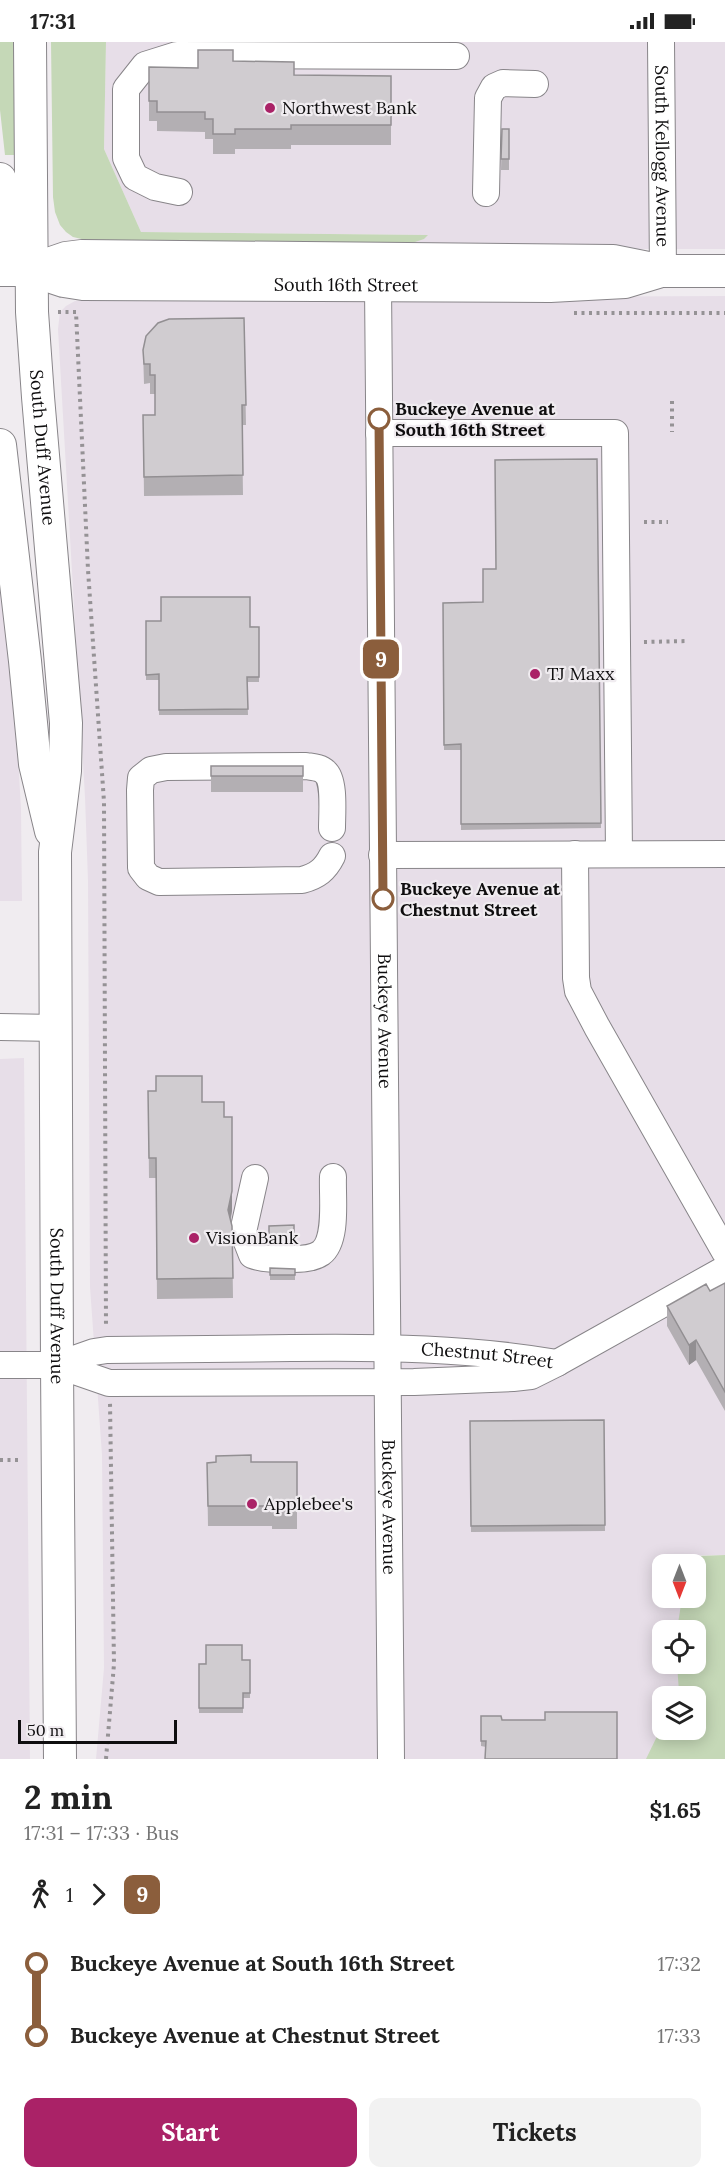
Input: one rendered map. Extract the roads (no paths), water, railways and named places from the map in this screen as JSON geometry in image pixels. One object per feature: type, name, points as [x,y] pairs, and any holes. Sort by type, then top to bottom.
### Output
[{"type":"main road","name":"South Duff Avenue","points":[[30,42],[15,270],[38,397],[66,723],[65,771],[56,852],[60,1759]]},
{"type":"main road","points":[[0,179],[8,239],[12,251],[21,262],[15,270]]},
{"type":"main road","name":"South 16th Street","points":[[15,270],[82,256],[613,261],[663,271],[725,271]]},
{"type":"main road","name":"South 16th Street","points":[[15,270],[82,284],[378,285],[606,284],[625,282],[663,271]]},
{"type":"main road","name":"South Duff Avenue","points":[[1,462],[35,764],[56,852]]},
{"type":"street","name":"South Kellogg Avenue","points":[[661,42],[663,271]]},
{"type":"street","points":[[179,192],[155,187],[135,177],[126,158],[126,89],[145,65],[177,55],[456,56]]},
{"type":"street","points":[[486,193],[488,98],[494,87],[503,83],[535,84]]},
{"type":"street","name":"Buckeye Avenue","points":[[378,285],[391,1759]]},
{"type":"street","points":[[379,433],[615,433],[619,854]]},
{"type":"street","points":[[332,828],[332,788],[327,774],[321,769],[306,766],[166,766],[151,770],[141,778],[141,868],[148,877],[159,882],[302,880],[315,876],[326,867],[332,856]]},
{"type":"street","points":[[575,854],[578,991],[725,1252]]},
{"type":"street","points":[[382,855],[725,854]]},
{"type":"street","points":[[0,1027],[56,1028]]},
{"type":"street","points":[[255,1178],[243,1232],[252,1255],[262,1259],[304,1259],[319,1254],[329,1244],[332,1228],[333,1177]]},
{"type":"street","points":[[557,1363],[725,1269]]},
{"type":"street","name":"Chestnut Street","points":[[57,1365],[94,1352],[108,1350],[386,1348],[524,1357],[557,1363]]},
{"type":"street","name":"Chestnut Street","points":[[57,1365],[109,1383],[387,1382],[531,1376],[557,1363]]},
{"type":"street","points":[[0,1365],[57,1365]]},
{"type":"place","name":"Northwest Bank","points":[[270,108]]},
{"type":"place","name":"Buckeye Avenue at South 16th Street","points":[[379,419]]},
{"type":"place","name":"TJ Maxx","points":[[535,674]]},
{"type":"place","name":"Buckeye Avenue at Chestnut Street","points":[[383,899]]},
{"type":"place","name":"VisionBank","points":[[194,1238]]},
{"type":"place","name":"Applebee's","points":[[252,1504]]}]
